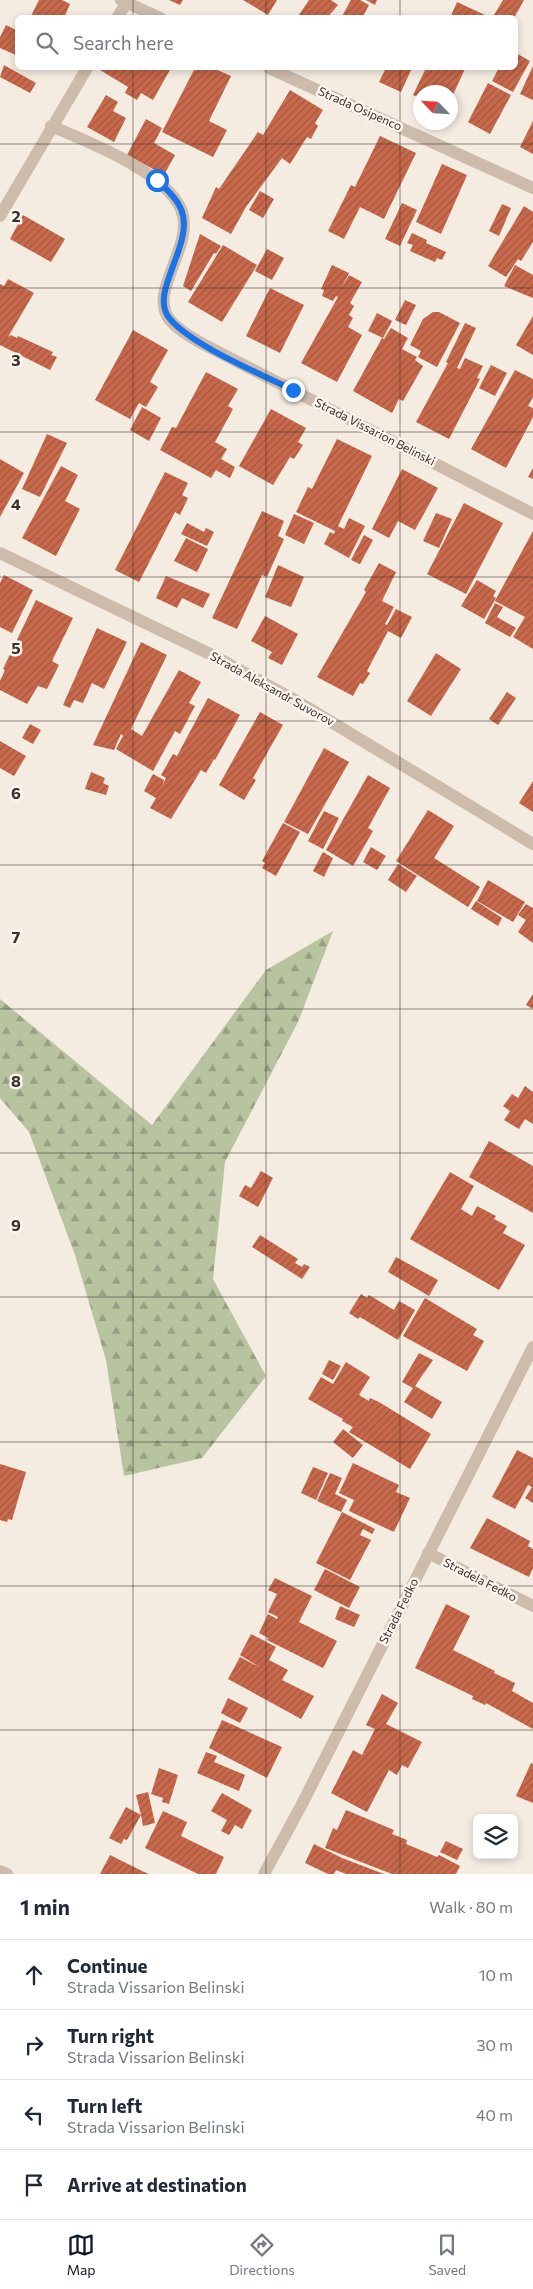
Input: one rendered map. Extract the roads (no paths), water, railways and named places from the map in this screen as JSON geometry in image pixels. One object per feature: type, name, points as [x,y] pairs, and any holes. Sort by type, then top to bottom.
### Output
[{"type":"street","points":[[118,15],[124,1],[154,15]]},
{"type":"street","points":[[0,216],[51,126],[86,70]]},
{"type":"street","name":"Strada Osipenco","points":[[273,70],[533,188]]},
{"type":"street","name":"Strada Vissarion Belinski","points":[[51,126],[120,158],[157,180],[173,196],[182,210],[184,235],[163,298],[168,318],[183,332],[533,514]]},
{"type":"street","name":"Strada Aleksandr Suvorov","points":[[0,553],[214,656],[295,700],[533,844]]},
{"type":"street","name":"Strada Fedko","points":[[264,1874],[301,1806],[533,1347]]},
{"type":"street","name":"Stradela Fedko","points":[[428,1553],[533,1606]]},
{"type":"street","points":[[0,1871],[6,1874]]}]
